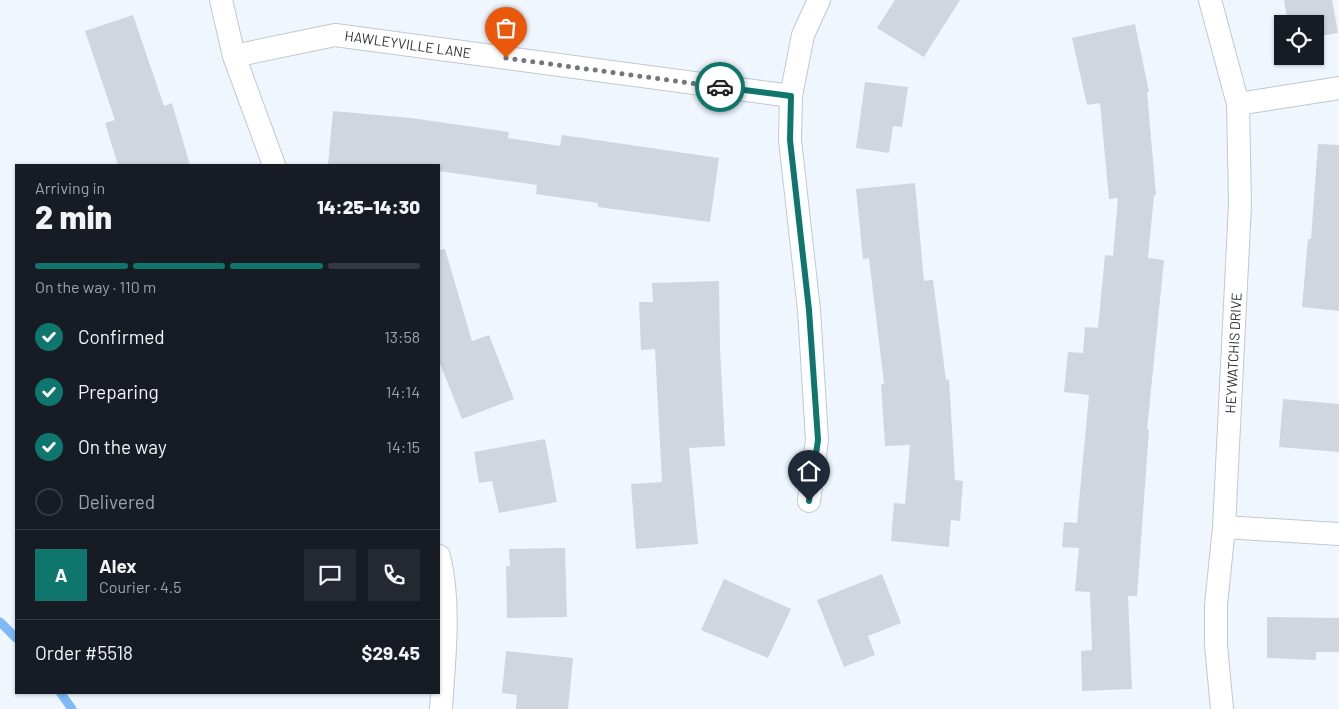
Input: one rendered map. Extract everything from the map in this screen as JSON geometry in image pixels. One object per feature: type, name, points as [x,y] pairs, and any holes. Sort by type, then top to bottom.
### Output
[{"type":"street","points":[[221,0],[234,56],[274,164]]},
{"type":"street","points":[[809,501],[818,440],[809,310],[790,140],[791,96],[803,36],[819,0]]},
{"type":"street","name":"HEYWATCHIS DRIVE","points":[[1210,0],[1238,104],[1240,204],[1224,527],[1216,605],[1216,645],[1222,709]]},
{"type":"street","name":"HAWLEYVILLE LANE","points":[[234,56],[335,35],[791,96]]},
{"type":"street","points":[[1238,104],[1339,88]]},
{"type":"street","points":[[1224,527],[1339,534]]},
{"type":"street","points":[[440,560],[444,576],[445,635],[441,709]]},
{"type":"building","points":[[895,0],[960,0],[924,57],[877,28]]},
{"type":"building","points":[[1284,0],[1332,0],[1338,33],[1324,35],[1324,15],[1286,15]]},
{"type":"building","points":[[133,15],[164,106],[172,103],[190,164],[118,164],[105,123],[115,120],[85,31]]},
{"type":"building","points":[[1135,24],[1149,92],[1147,92],[1156,195],[1154,195],[1148,258],[1164,260],[1147,430],[1149,430],[1137,596],[1128,596],[1132,689],[1082,691],[1081,651],[1092,650],[1090,592],[1075,591],[1079,548],[1062,547],[1064,522],[1077,523],[1089,395],[1064,392],[1068,352],[1083,353],[1085,327],[1098,328],[1105,255],[1113,256],[1118,198],[1109,199],[1100,103],[1087,105],[1072,38]]},
{"type":"building","points":[[865,82],[908,87],[902,127],[893,126],[889,153],[856,148]]},
{"type":"building","points":[[333,111],[411,118],[509,132],[508,138],[560,146],[562,135],[719,158],[710,222],[598,207],[598,203],[536,194],[537,185],[440,171],[440,164],[328,164]]},
{"type":"building","points":[[1318,144],[1339,145],[1339,311],[1302,307],[1308,239],[1311,239]]},
{"type":"building","points":[[915,183],[924,281],[933,280],[946,380],[949,379],[955,480],[963,481],[960,521],[951,520],[949,547],[891,541],[894,503],[905,504],[910,445],[885,446],[881,384],[884,384],[869,258],[863,259],[856,189]]},
{"type":"building","points":[[445,249],[472,341],[489,335],[514,399],[462,419],[440,364],[440,250]]},
{"type":"building","points":[[719,281],[725,446],[689,448],[698,544],[636,549],[631,484],[662,482],[655,349],[641,350],[639,302],[653,302],[652,283]]},
{"type":"building","points":[[1283,399],[1339,404],[1339,452],[1279,447]]},
{"type":"building","points":[[545,439],[557,502],[499,513],[492,481],[479,483],[474,452]]},
{"type":"building","points":[[565,548],[567,617],[507,618],[506,566],[510,566],[509,549]]},
{"type":"building","points":[[882,574],[901,623],[868,636],[875,655],[844,667],[817,600]]},
{"type":"building","points":[[724,579],[791,609],[768,658],[701,630]]},
{"type":"building","points":[[1267,617],[1339,618],[1339,652],[1316,652],[1316,660],[1267,658]]},
{"type":"building","points":[[506,651],[573,658],[568,709],[516,709],[517,695],[502,693]]},
{"type":"waterway","points":[[0,622],[15,637]]},
{"type":"waterway","points":[[61,694],[72,709]]},
{"type":"way so far","points":[[506,58],[720,87]]},
{"type":"route","points":[[720,87],[791,96],[790,140],[809,310],[818,440],[809,501]]}]
